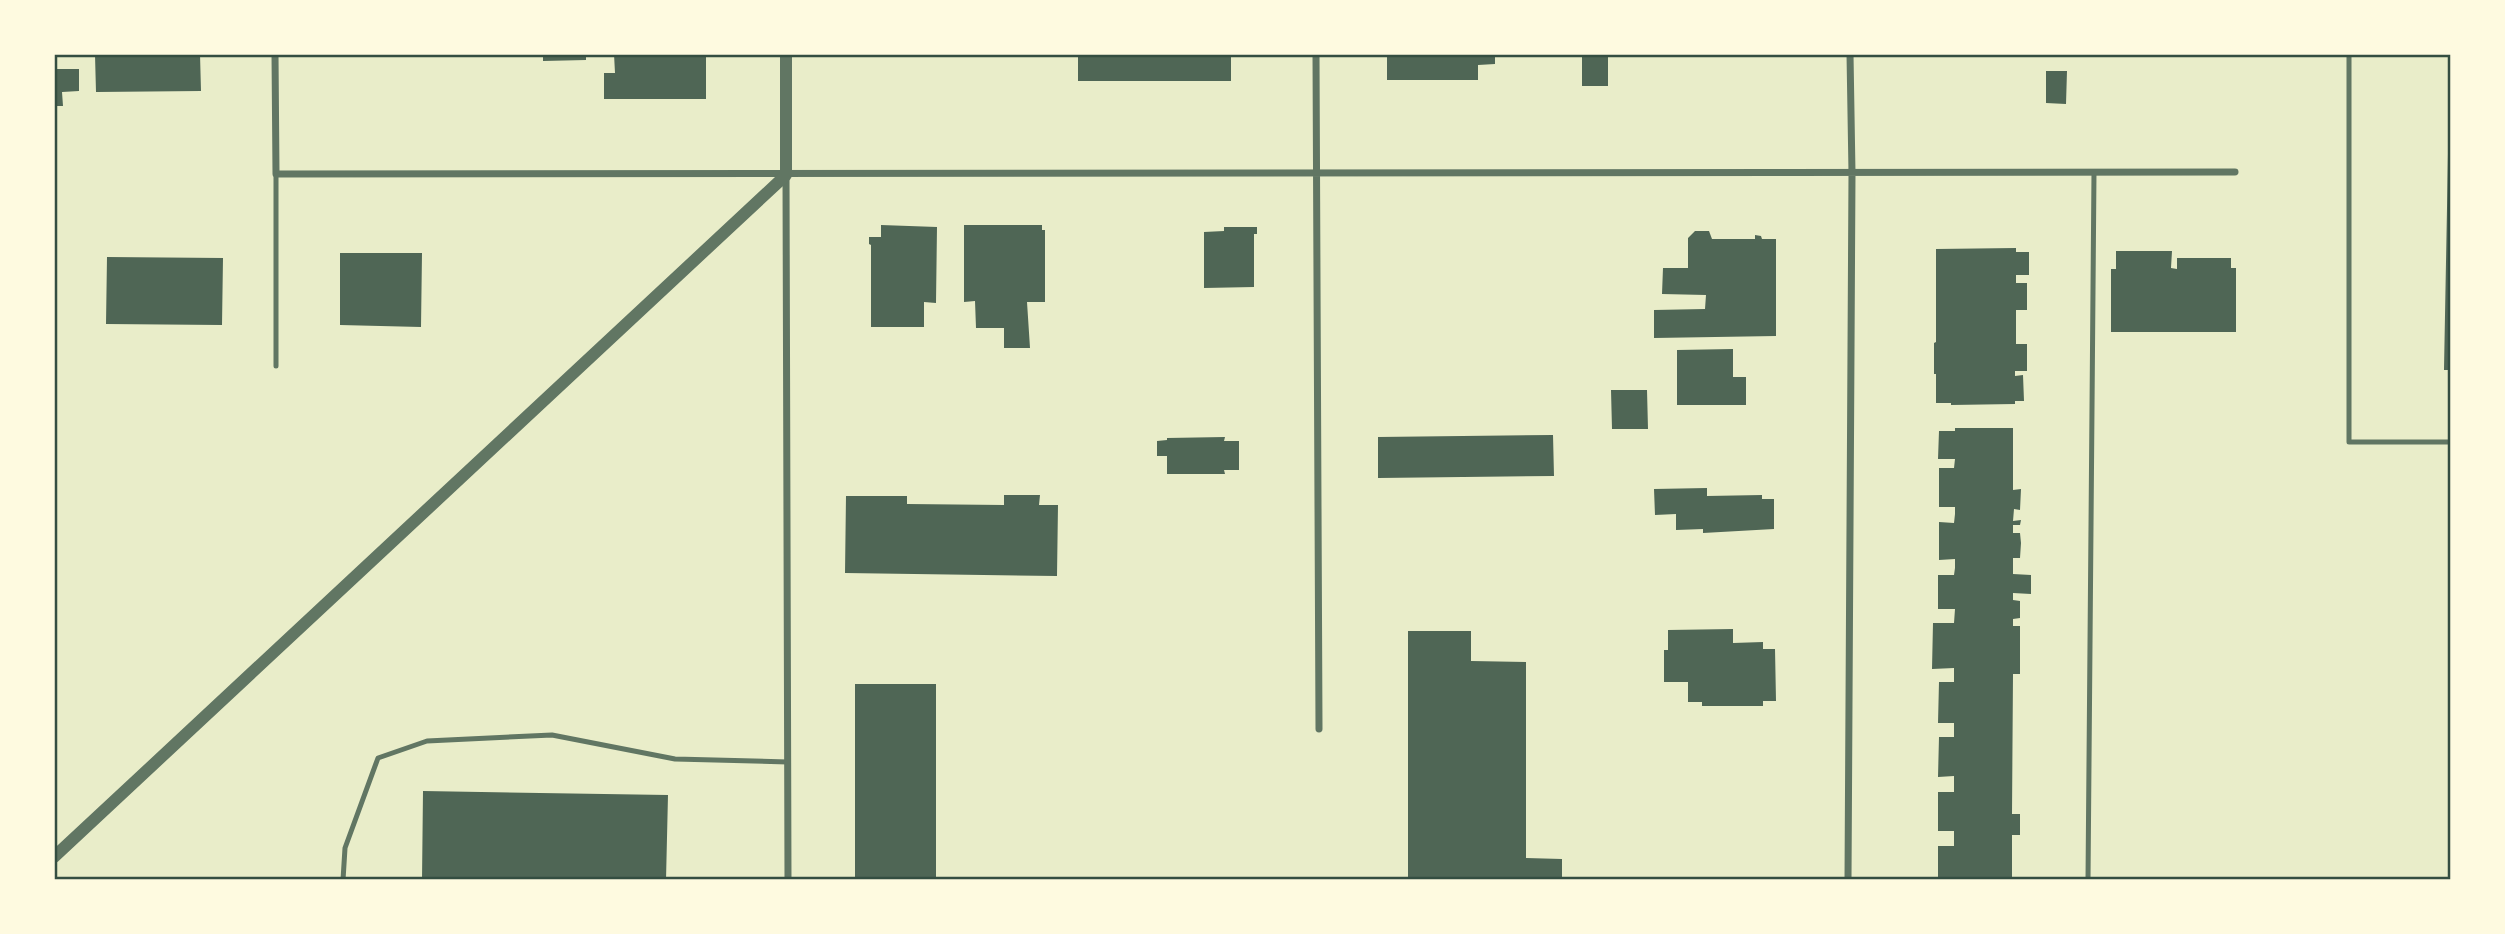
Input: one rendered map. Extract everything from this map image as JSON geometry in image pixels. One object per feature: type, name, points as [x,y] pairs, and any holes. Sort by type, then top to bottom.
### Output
[{"type":"street","points":[[275,54],[276,174],[2235,172]]},
{"type":"street","points":[[786,54],[788,880]]},
{"type":"street","points":[[1316,54],[1319,729]]},
{"type":"street","points":[[1849,880],[1852,173],[1850,54]]},
{"type":"street","points":[[54,857],[786,174]]},
{"type":"lane","points":[[2349,54],[2349,442],[2451,442]]},
{"type":"lane","points":[[2088,880],[2094,172]]},
{"type":"lane","points":[[276,174],[276,366]]},
{"type":"lane","points":[[342,880],[345,848],[378,758],[427,741],[552,735],[675,759],[788,762]]},
{"type":"building","points":[[200,54],[201,91],[96,92],[95,55]]},
{"type":"building","points":[[543,54],[586,54],[586,60],[543,61]]},
{"type":"building","points":[[614,54],[706,54],[706,99],[604,99],[604,73],[615,73]]},
{"type":"building","points":[[1078,54],[1231,54],[1231,81],[1078,81]]},
{"type":"building","points":[[1387,54],[1495,54],[1495,64],[1478,65],[1478,80],[1387,80]]},
{"type":"building","points":[[1582,54],[1608,54],[1608,86],[1582,86]]},
{"type":"building","points":[[54,69],[79,69],[79,91],[62,92],[63,106],[54,106]]},
{"type":"building","points":[[2046,71],[2067,71],[2066,104],[2046,103]]},
{"type":"building","points":[[2448,154],[2451,154],[2451,370],[2444,370]]},
{"type":"building","points":[[881,225],[937,227],[936,303],[924,302],[924,327],[871,327],[869,237],[881,237]]},
{"type":"building","points":[[964,225],[1042,225],[1042,230],[1045,230],[1045,302],[1027,302],[1030,348],[1004,348],[1004,328],[976,328],[975,301],[964,302]]},
{"type":"building","points":[[1224,227],[1257,227],[1257,234],[1254,234],[1254,287],[1204,288],[1204,232],[1224,231]]},
{"type":"building","points":[[1695,231],[1709,231],[1712,239],[1755,239],[1755,235],[1761,236],[1762,239],[1776,239],[1776,336],[1654,338],[1654,310],[1705,309],[1706,295],[1662,294],[1663,268],[1688,268],[1688,238]]},
{"type":"building","points":[[2016,248],[2016,252],[2029,252],[2029,275],[2016,275],[2016,283],[2027,283],[2027,310],[2016,310],[2016,344],[2027,344],[2027,371],[2015,371],[2015,376],[2023,375],[2024,401],[2015,401],[2015,404],[1936,403],[1936,249]]},
{"type":"building","points":[[2116,251],[2172,251],[2171,268],[2177,269],[2177,258],[2231,258],[2231,268],[2236,268],[2236,332],[2111,332],[2111,269],[2116,269]]},
{"type":"building","points":[[340,253],[422,253],[421,327],[340,325]]},
{"type":"building","points":[[107,257],[223,258],[222,325],[106,324]]},
{"type":"building","points":[[1733,349],[1733,377],[1746,377],[1746,405],[1677,405],[1677,350]]},
{"type":"building","points":[[1611,390],[1647,390],[1648,429],[1612,429]]},
{"type":"building","points":[[1955,428],[2013,428],[2013,490],[2021,489],[2020,510],[2014,509],[2013,521],[2021,520],[2020,525],[2013,525],[2013,533],[2020,533],[2020,558],[2013,558],[2013,574],[2031,575],[2031,594],[2013,593],[2013,600],[2020,601],[2020,618],[2013,619],[2013,626],[2020,626],[2020,674],[2013,674],[2012,814],[2020,814],[2020,835],[2012,835],[2012,880],[1938,880],[1938,846],[1954,846],[1954,831],[1938,831],[1938,792],[1954,792],[1954,776],[1938,777],[1939,737],[1954,737],[1954,723],[1938,723],[1939,682],[1954,682],[1954,668],[1932,669],[1933,623],[1954,623],[1955,609],[1938,609],[1938,575],[1954,575],[1955,568],[1955,559],[1939,560],[1939,522],[1954,523],[1955,507],[1939,507],[1939,468],[1954,468],[1955,459],[1938,459],[1939,431],[1955,431]]},
{"type":"building","points":[[1553,435],[1554,476],[1378,478],[1378,437]]},
{"type":"building","points":[[1225,437],[1224,441],[1239,441],[1239,470],[1224,470],[1225,474],[1167,474],[1167,456],[1157,456],[1157,441],[1167,438]]},
{"type":"building","points":[[1707,488],[1707,496],[1762,495],[1762,499],[1774,499],[1774,529],[1703,533],[1703,529],[1676,530],[1676,514],[1655,515],[1654,489]]},
{"type":"building","points":[[1004,495],[1040,495],[1039,505],[1058,505],[1057,576],[845,573],[846,496],[907,496],[907,504],[1004,505]]},
{"type":"building","points":[[1733,629],[1733,643],[1763,642],[1763,649],[1775,649],[1776,701],[1763,701],[1763,706],[1702,706],[1702,702],[1688,702],[1688,682],[1664,682],[1664,650],[1668,650],[1668,630]]},
{"type":"building","points":[[1408,631],[1471,631],[1471,661],[1526,662],[1526,858],[1562,859],[1562,880],[1408,880]]},
{"type":"building","points":[[855,684],[936,684],[936,880],[855,880]]},
{"type":"building","points":[[423,791],[668,795],[666,880],[422,880]]}]
